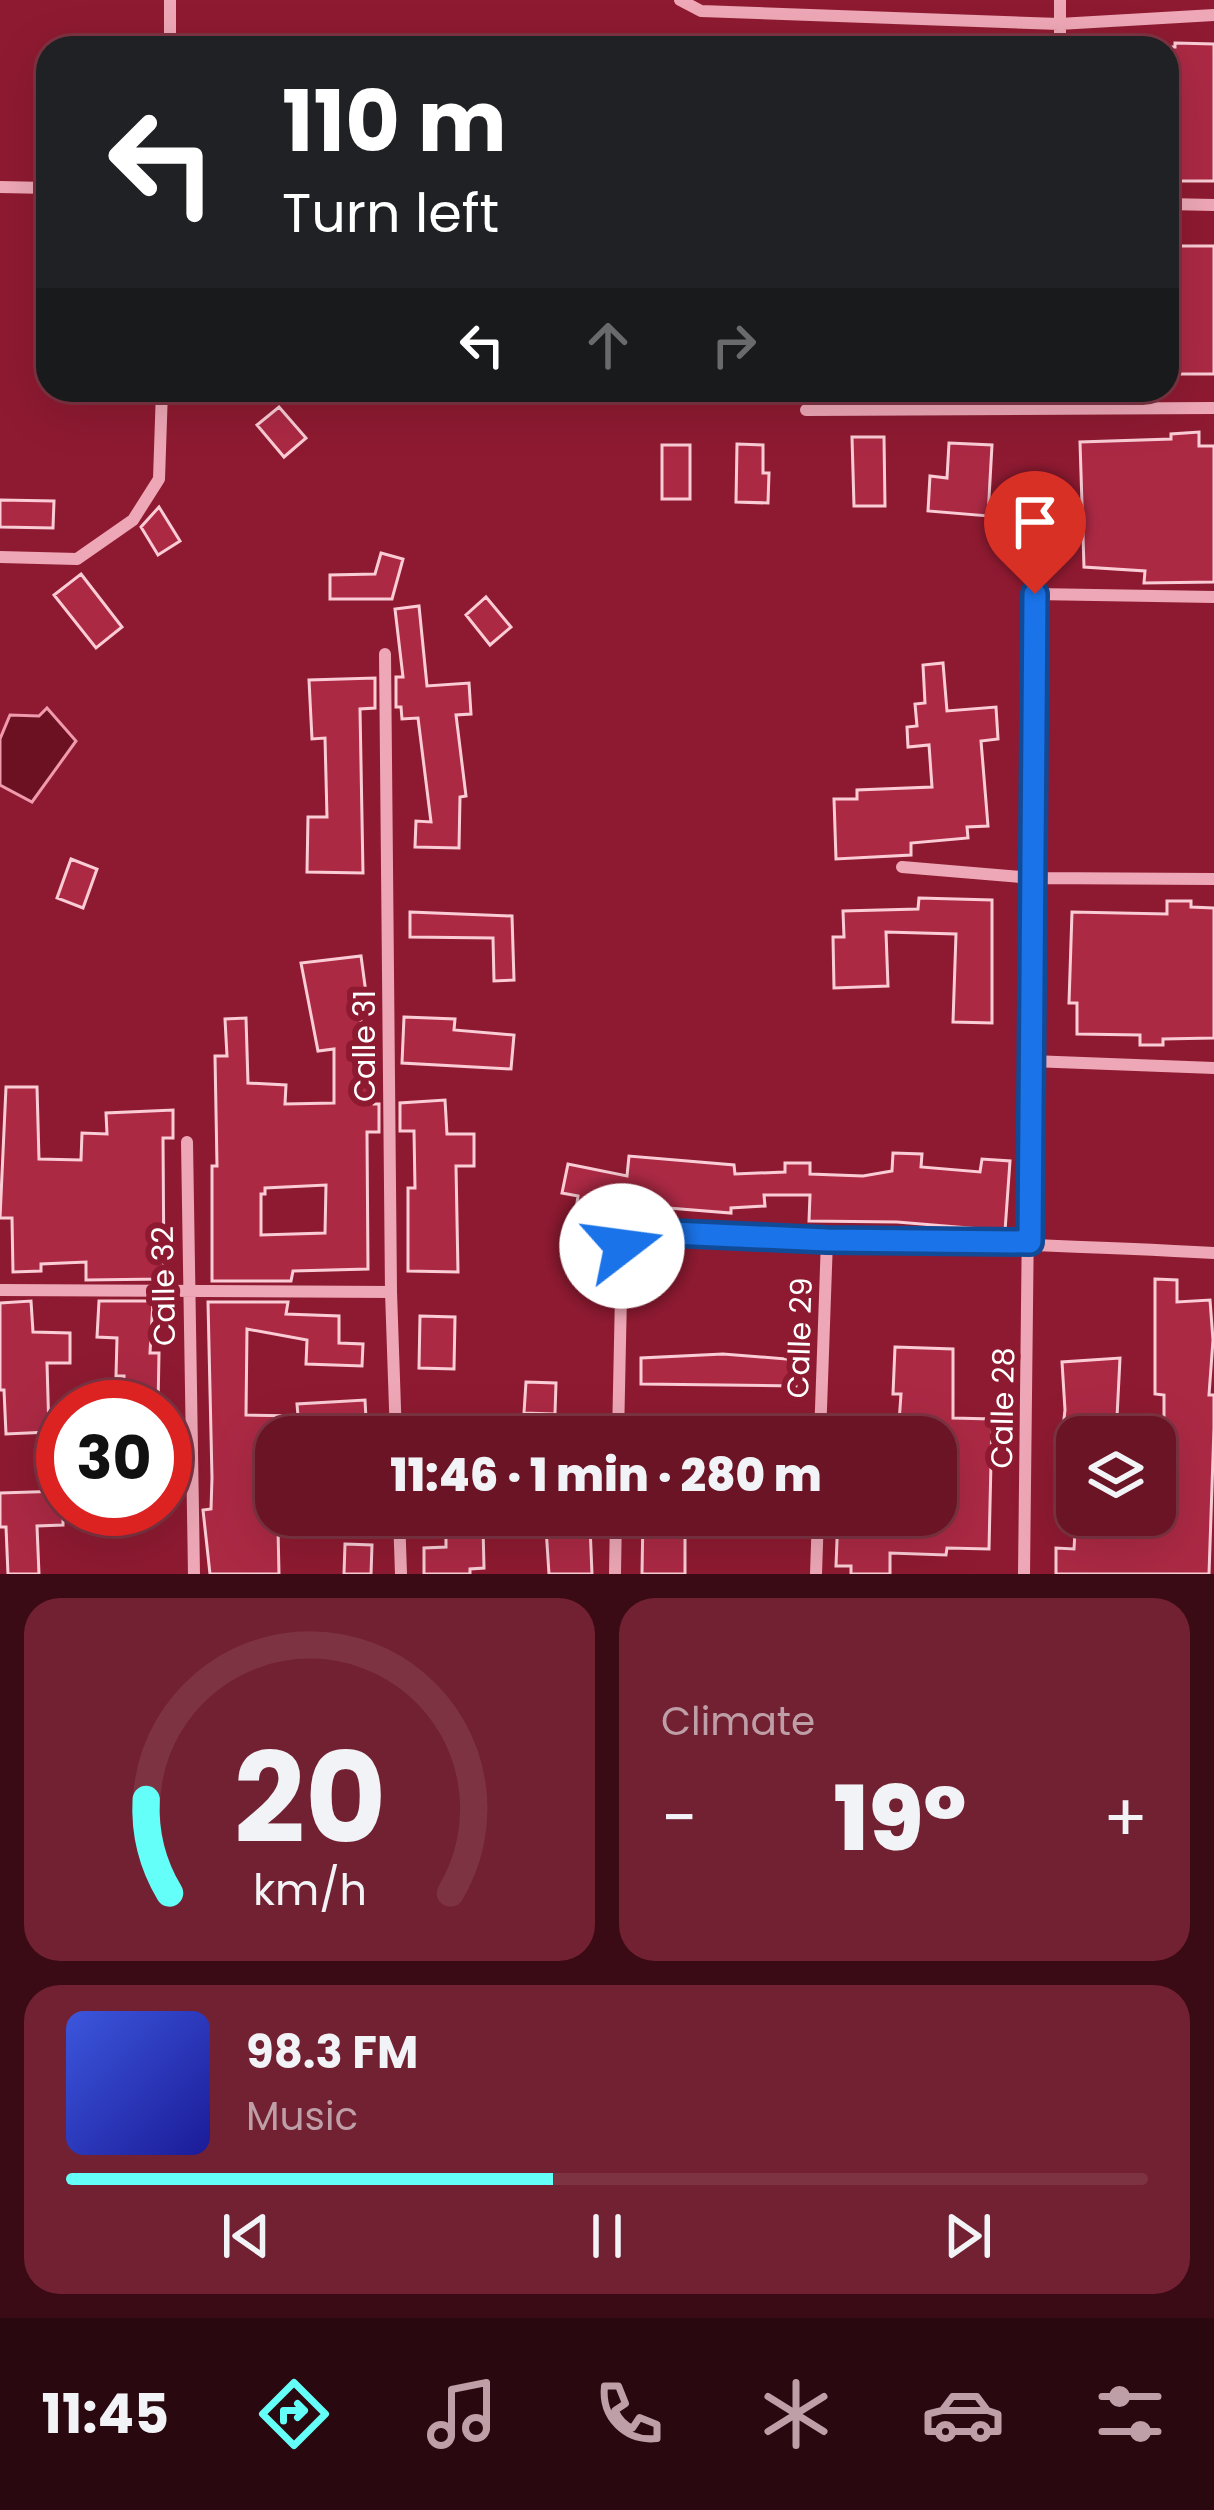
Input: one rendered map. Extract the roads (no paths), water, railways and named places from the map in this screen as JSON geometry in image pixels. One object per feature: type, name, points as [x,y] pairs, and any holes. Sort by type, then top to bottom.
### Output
[{"type":"street","points":[[170,0],[170,36]]},
{"type":"street","points":[[1060,0],[1060,36]]},
{"type":"street","points":[[680,1],[701,11],[1059,24],[1214,15]]},
{"type":"street","points":[[0,187],[36,188]]},
{"type":"street","points":[[1179,204],[1214,205]]},
{"type":"street","points":[[0,556],[77,559],[133,520],[158,479],[161,402]]},
{"type":"street","points":[[806,410],[1214,408]]},
{"type":"street","name":"Calle 28","points":[[1024,1574],[1035,594],[1214,597]]},
{"type":"street","name":"Calle 31","points":[[385,655],[395,1416]]},
{"type":"street","points":[[902,867],[1032,878],[1214,879]]},
{"type":"street","points":[[1031,1061],[1214,1068]]},
{"type":"street","name":"Calle 32","points":[[187,1142],[194,1574]]},
{"type":"street","points":[[618,1416],[622,1246],[629,1235],[1030,1242],[1214,1253]]},
{"type":"street","name":"Calle 29","points":[[821,1416],[827,1240]]},
{"type":"street","points":[[0,1290],[391,1292]]},
{"type":"street","points":[[400,1536],[401,1574]]},
{"type":"street","points":[[615,1574],[616,1536]]},
{"type":"street","points":[[816,1574],[817,1536]]}]
